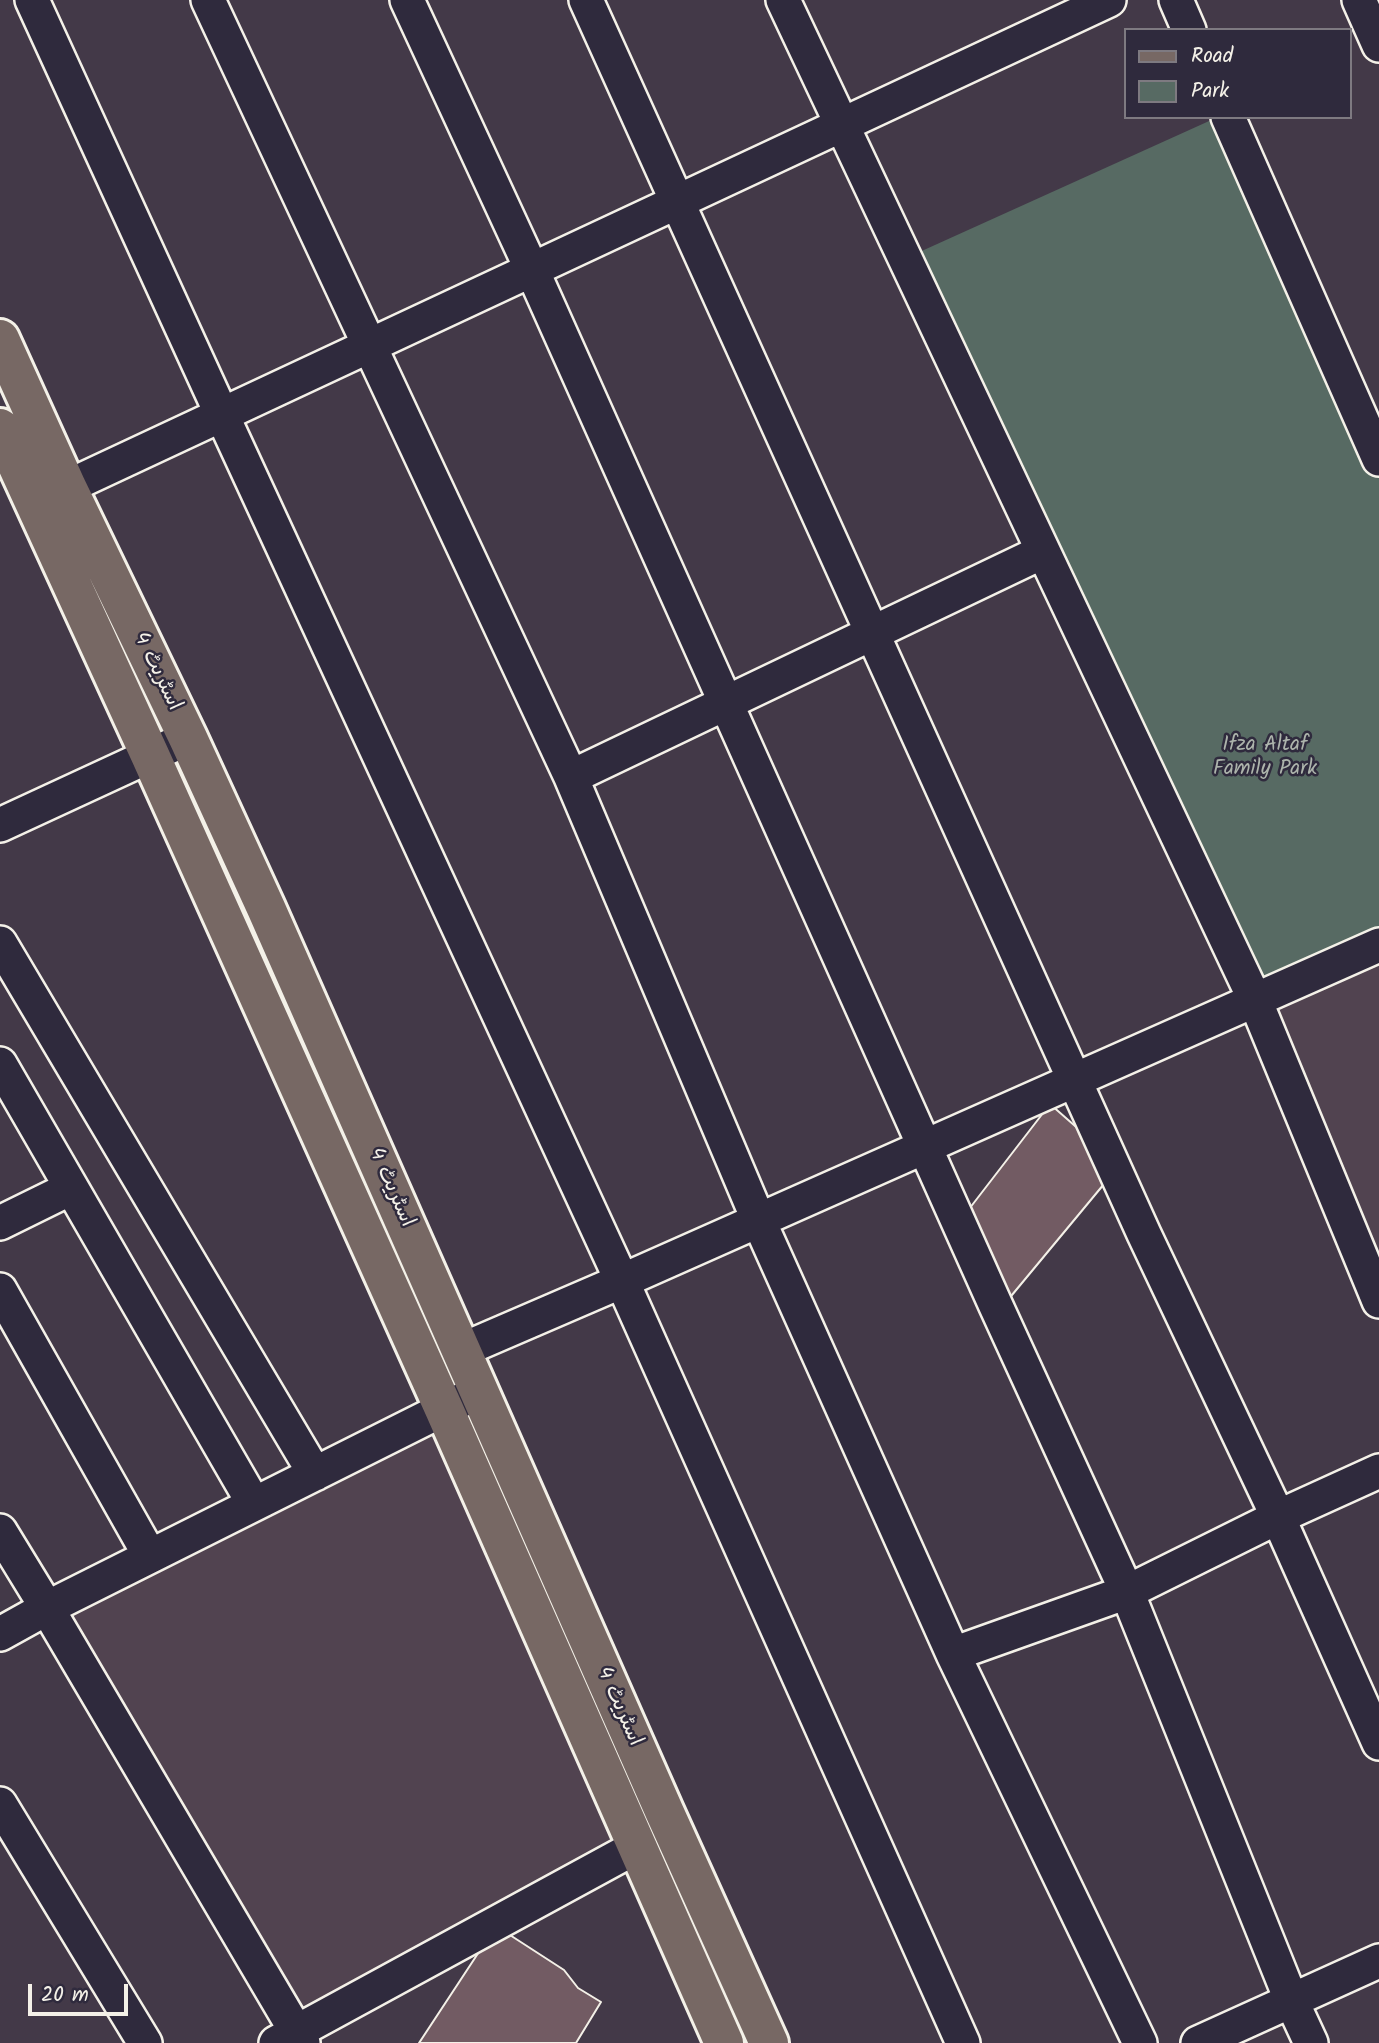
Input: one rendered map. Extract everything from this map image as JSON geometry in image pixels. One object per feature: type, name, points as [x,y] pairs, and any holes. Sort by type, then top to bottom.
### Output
[{"type":"main road","name":"اسٹریٹ 4","points":[[0,339],[67,487],[188,738],[462,1350],[664,1813],[769,2043]]},
{"type":"main road","name":"اسٹریٹ 4","points":[[0,428],[444,1409],[724,2043]]},
{"type":"street","points":[[32,0],[622,1281],[963,2043]]},
{"type":"street","points":[[208,0],[571,776],[758,1219],[953,1654],[1140,2043]]},
{"type":"street","points":[[407,0],[532,270],[1127,1592],[1292,2002],[1311,2043]]},
{"type":"street","points":[[586,0],[1144,1234],[1278,1517],[1379,1742]]},
{"type":"street","points":[[783,0],[1255,1000],[1379,1301]]},
{"type":"street","points":[[67,487],[1109,0]]},
{"type":"street","points":[[1176,0],[1188,28]]},
{"type":"street","points":[[1359,0],[1379,45]]},
{"type":"street","points":[[1229,119],[1372,423],[1379,459]]},
{"type":"street","points":[[571,776],[1042,552]]},
{"type":"street","points":[[0,825],[188,738]]},
{"type":"street","points":[[0,943],[314,1474]]},
{"type":"street","points":[[462,1350],[1379,946]]},
{"type":"street","points":[[0,1064],[254,1504]]},
{"type":"street","points":[[0,1223],[71,1188]]},
{"type":"street","points":[[0,1290],[150,1556]]},
{"type":"street","points":[[0,1634],[480,1391]]},
{"type":"street","points":[[953,1654],[1127,1592],[1278,1517],[1379,1471]]},
{"type":"street","points":[[0,1531],[47,1608],[292,2040],[636,1847]]},
{"type":"street","points":[[0,1804],[145,2043]]},
{"type":"street","points":[[1198,2043],[1379,1961]]},
{"type":"shaded area","points":[[1379,945],[1379,1301],[1255,1000]]},
{"type":"shaded area","points":[[480,1391],[664,1807],[289,2037],[47,1608]]},
{"type":"green space","name":"Ifza Altaf Family Park","points":[[1214,119],[1219,119],[1379,459],[1379,945],[1255,1000],[904,259]]},
{"type":"building","points":[[1050,1104],[1091,1140],[1109,1178],[1007,1301],[966,1213]]},
{"type":"building","points":[[496,1926],[564,1970],[578,1988],[601,2002],[576,2043],[419,2043]]}]
